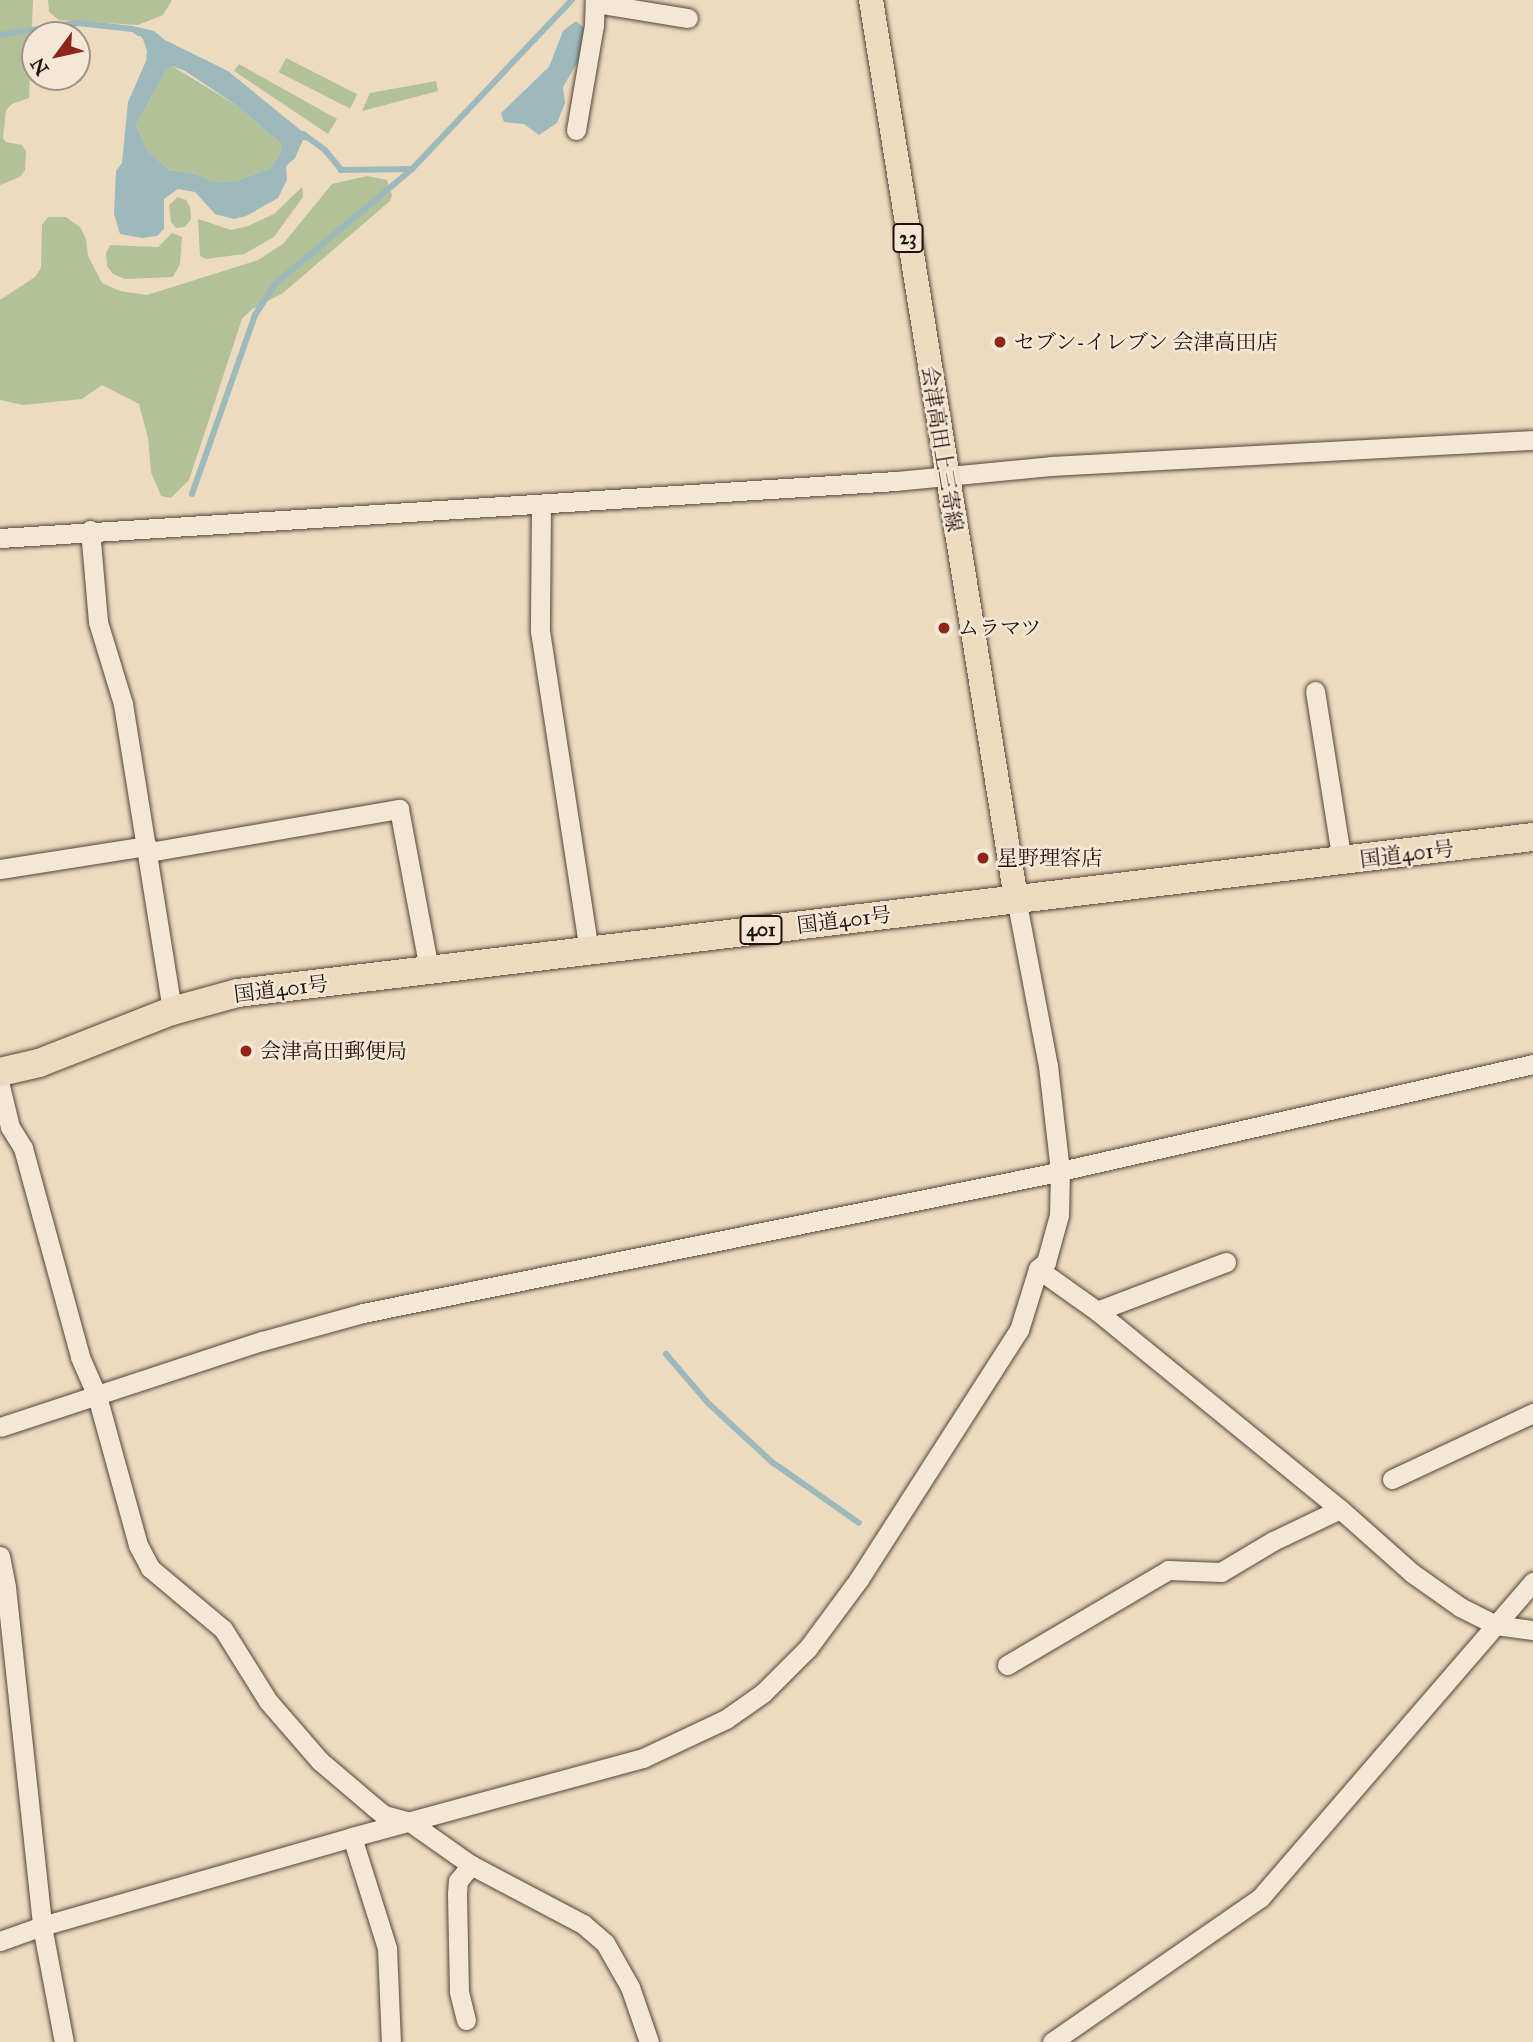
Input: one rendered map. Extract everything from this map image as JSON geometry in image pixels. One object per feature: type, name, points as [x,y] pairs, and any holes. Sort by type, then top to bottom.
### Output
[{"type":"highway","name":"国道401号","points":[[0,1072],[39,1063],[172,1011],[238,993],[1533,837]]},
{"type":"main road","name":"会津高田上三寄線","points":[[871,0],[1016,898]]},
{"type":"street","points":[[576,130],[594,25],[595,1],[688,18]]},
{"type":"street","points":[[0,538],[90,530],[541,505],[946,477],[1051,466],[1533,440]]},
{"type":"street","points":[[541,505],[540,631],[589,950]]},
{"type":"street","points":[[90,530],[98,622],[122,704],[148,849],[172,1011]]},
{"type":"street","points":[[1315,691],[1342,862]]},
{"type":"street","points":[[0,869],[148,849],[399,809],[429,970]]},
{"type":"street","points":[[0,1941],[41,1926],[352,1837],[643,1758],[726,1719],[763,1693],[808,1648],[859,1579],[1019,1330],[1038,1269],[1046,1262],[1059,1215],[1060,1171],[1048,1066],[1016,898]]},
{"type":"street","points":[[0,1427],[262,1341],[363,1313],[1060,1171],[1533,1064]]},
{"type":"street","points":[[0,1086],[10,1127],[23,1148],[79,1357],[97,1396],[138,1545],[150,1568],[223,1629],[268,1701],[320,1761],[384,1815],[410,1822],[471,1865],[583,1924],[605,1943],[630,1987],[649,2042]]},
{"type":"street","points":[[1097,1311],[1226,1262]]},
{"type":"street","points":[[1038,1269],[1097,1311],[1340,1509],[1412,1573],[1460,1607],[1496,1625],[1533,1630]]},
{"type":"street","points":[[1392,1479],[1533,1413]]},
{"type":"street","points":[[1007,1665],[1168,1570],[1221,1572],[1273,1541],[1340,1509]]},
{"type":"street","points":[[0,1556],[6,1587],[41,1926],[64,2042]]},
{"type":"street","points":[[1052,2042],[1260,1898],[1533,1582]]},
{"type":"street","points":[[352,1837],[387,1948],[391,2042]]},
{"type":"street","points":[[466,2020],[459,1991],[457,1894],[458,1881],[471,1865]]},
{"type":"green space","points":[[0,0],[33,0],[32,21],[21,21],[21,91],[29,91],[29,98],[12,104],[6,110],[3,138],[6,142],[22,145],[26,152],[25,170],[20,177],[0,185]]},
{"type":"green space","points":[[48,0],[172,0],[163,15],[138,25],[59,20],[49,12]]},
{"type":"green space","points":[[286,58],[357,94],[350,109],[279,72]]},
{"type":"green space","points":[[239,64],[337,119],[328,134],[234,71]]},
{"type":"green space","points":[[172,66],[236,105],[280,143],[281,152],[271,168],[236,181],[214,182],[196,174],[169,170],[147,150],[136,125],[164,74]]},
{"type":"green space","points":[[436,81],[438,91],[362,111],[370,93]]},
{"type":"green space","points":[[367,176],[387,180],[392,195],[390,201],[283,293],[251,310],[242,319],[189,480],[171,498],[161,496],[151,472],[148,438],[139,404],[102,385],[82,399],[23,405],[0,400],[0,300],[35,277],[41,268],[42,225],[48,217],[66,217],[81,228],[86,239],[88,256],[102,283],[120,291],[147,295],[258,260],[283,244],[332,184]]},
{"type":"green space","points":[[302,187],[303,197],[274,237],[244,254],[206,259],[200,256],[198,219],[231,230],[248,226],[274,214]]},
{"type":"green space","points":[[178,197],[186,200],[191,219],[185,227],[176,228],[171,222],[169,205]]},
{"type":"green space","points":[[172,233],[182,237],[180,264],[173,277],[125,279],[113,274],[107,266],[106,253],[110,245],[158,247]]},
{"type":"water","points":[[576,21],[586,30],[584,51],[563,87],[565,103],[557,123],[539,135],[524,124],[504,122],[501,113],[549,67],[563,31]]},
{"type":"water","points":[[137,27],[154,31],[165,40],[228,71],[309,137],[310,141],[303,140],[295,158],[286,166],[287,180],[278,198],[246,216],[234,219],[215,214],[195,192],[178,189],[164,199],[164,229],[157,236],[142,238],[120,234],[114,214],[116,171],[122,163],[128,102],[146,61],[147,51],[143,39],[133,29]],"holes":[[[172,66],[185,71],[236,105],[280,143],[281,152],[271,168],[236,181],[214,182],[196,174],[169,170],[147,150],[136,125],[164,74]]]},
{"type":"waterway","points":[[192,494],[255,315],[275,284],[412,169],[572,0]]},
{"type":"waterway","points":[[0,35],[77,23],[133,29],[139,33]]},
{"type":"waterway","points":[[303,134],[325,150],[341,170],[412,169]]},
{"type":"waterway","points":[[666,1354],[708,1403],[772,1462],[859,1523]]},
{"type":"place","name":"セブン-イレブン 会津高田店","points":[[1000,342]]},
{"type":"place","name":"ムラマツ","points":[[944,628]]},
{"type":"place","name":"星野理容店","points":[[983,858]]},
{"type":"place","name":"会津高田郵便局","points":[[246,1051]]}]
